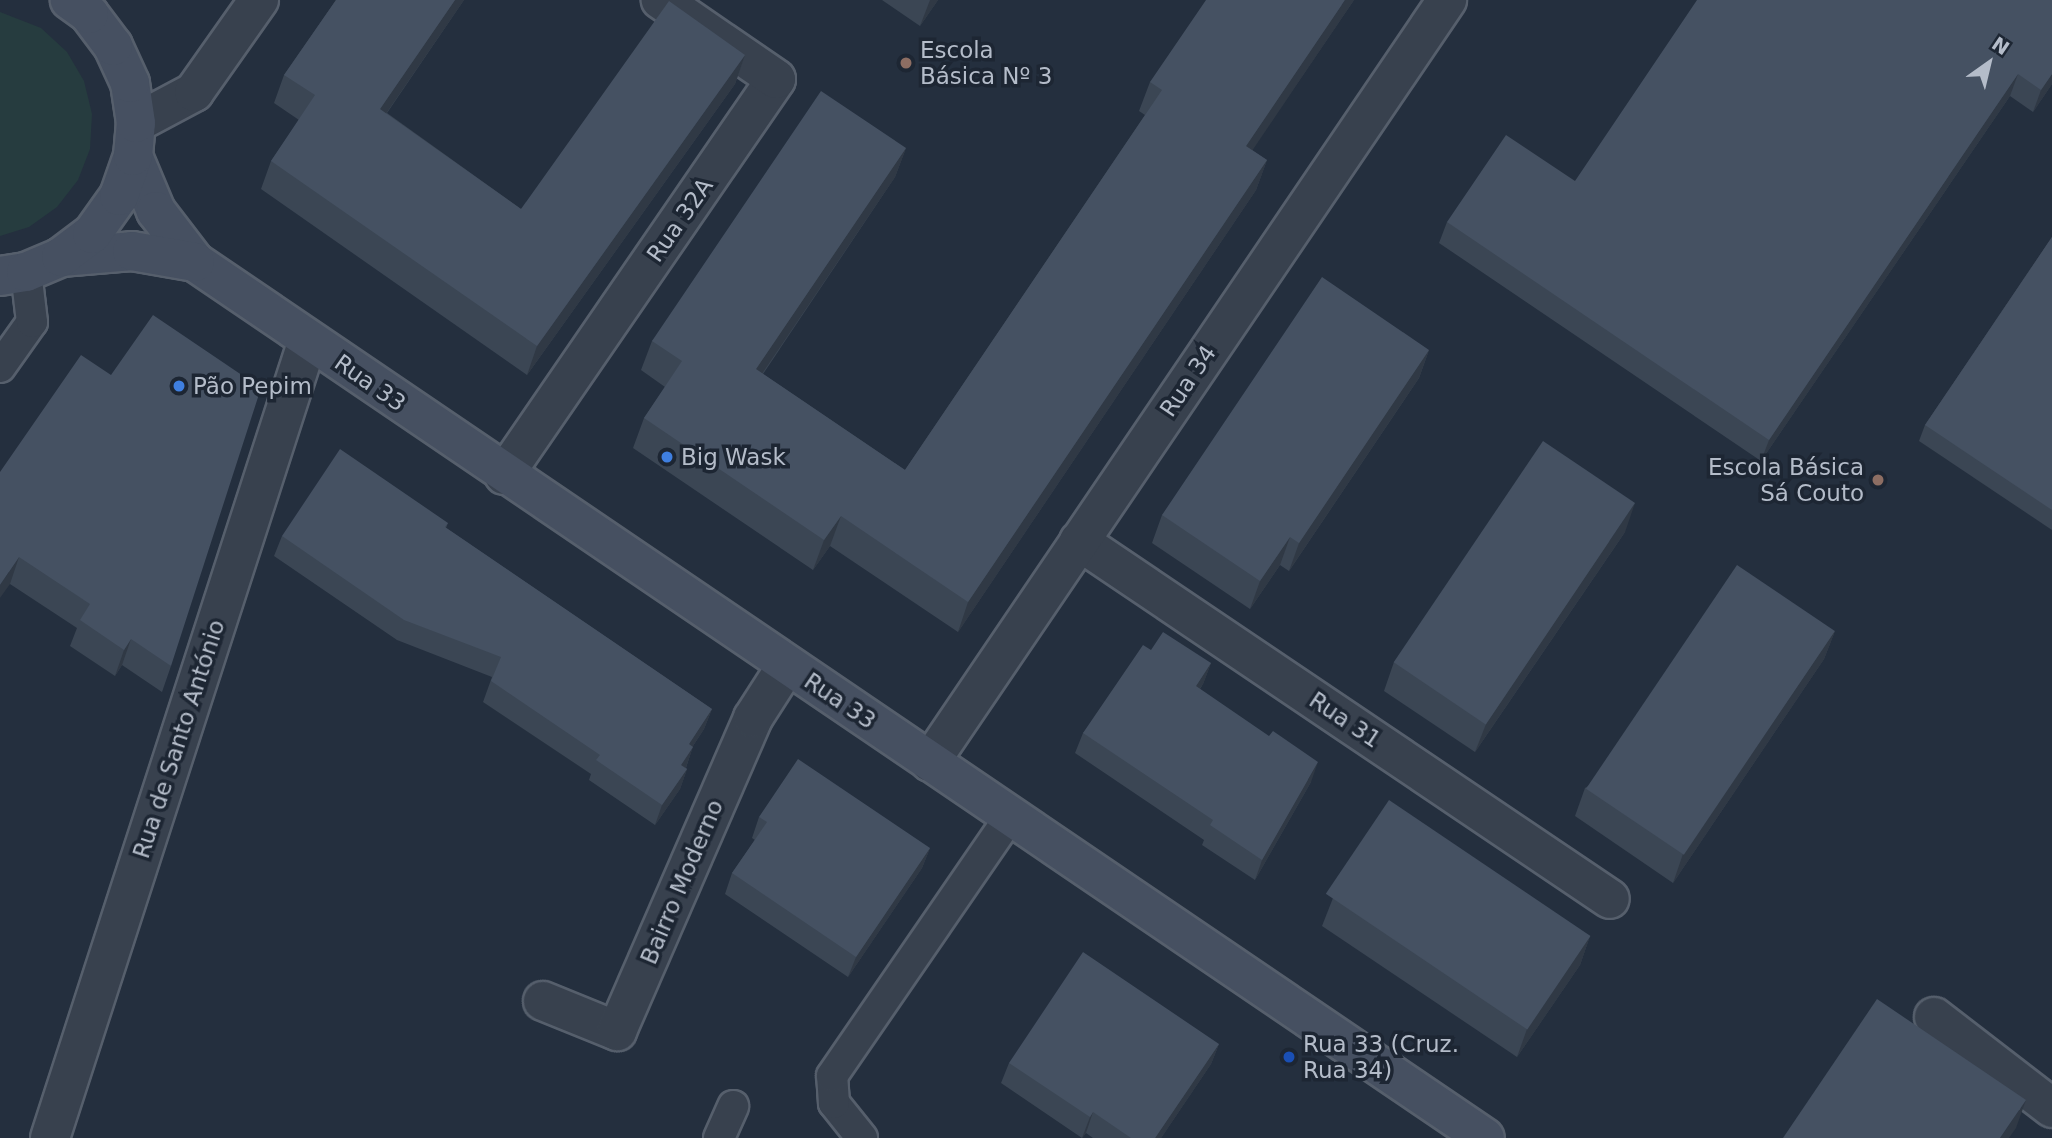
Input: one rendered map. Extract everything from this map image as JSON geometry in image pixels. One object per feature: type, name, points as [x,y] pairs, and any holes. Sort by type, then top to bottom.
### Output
[{"type":"street","points":[[13,274],[61,257],[92,234],[119,196],[134,139],[194,92],[259,0]]},
{"type":"street","name":"Rua 32A","points":[[504,475],[776,79],[661,0]]},
{"type":"street","name":"Rua 34","points":[[930,762],[1447,0]]},
{"type":"street","name":"Rua 33","points":[[86,5],[113,46],[124,70],[134,139],[156,211],[195,262],[504,475],[1485,1138]]},
{"type":"street","name":"Rua 33","points":[[61,257],[132,251],[195,262]]},
{"type":"street","name":"Rua de Santo António","points":[[50,1138],[307,340]]},
{"type":"street","name":"Rua 31","points":[[1079,541],[1610,898]]},
{"type":"street","name":"Bairro Moderno","points":[[543,1000],[617,1031],[753,718],[787,665]]},
{"type":"street","points":[[1934,1017],[2052,1108]]},
{"type":"lane","points":[[0,367],[32,322],[13,274]]},
{"type":"lane","points":[[862,1138],[834,1103],[832,1076],[1010,817]]},
{"type":"lane","points":[[719,1138],[733,1106]]},
{"type":"green space","points":[[0,12],[41,28],[67,52],[84,81],[92,114],[90,149],[78,180],[57,207],[29,227],[0,236]]},
{"type":"building","points":[[336,0],[455,0],[380,109],[521,209],[669,1],[745,55],[537,346],[271,161],[315,95],[284,75]]},
{"type":"building","points":[[1206,0],[1345,0],[1246,146],[1267,160],[968,602],[841,516],[824,540],[644,418],[682,361],[652,341],[821,91],[906,148],[756,369],[905,470],[1162,90],[1150,82]]},
{"type":"building","points":[[1697,0],[2052,0],[2052,74],[2041,90],[2018,74],[1769,440],[1447,222],[1506,135],[1575,181]]},
{"type":"building","points":[[2052,237],[2052,510],[1925,425]]},
{"type":"building","points":[[1322,277],[1429,350],[1299,543],[1290,537],[1260,581],[1162,515]]},
{"type":"building","points":[[153,315],[261,388],[171,666],[131,639],[124,650],[80,620],[90,604],[19,557],[0,585],[0,472],[81,355],[111,375]]},
{"type":"building","points":[[1543,441],[1635,503],[1486,724],[1394,662]]},
{"type":"building","points":[[340,449],[448,523],[445,527],[712,709],[689,744],[693,747],[681,765],[687,769],[662,805],[596,760],[600,755],[491,681],[501,657],[404,620],[282,536]]},
{"type":"building","points":[[1737,565],[1835,631],[1684,855],[1586,789]]},
{"type":"building","points":[[1163,632],[1211,663],[1196,686],[1269,736],[1273,731],[1318,762],[1262,860],[1210,825],[1213,820],[1083,733],[1143,645],[1151,650]]},
{"type":"building","points":[[798,759],[930,848],[856,957],[732,873],[767,822],[759,817]]},
{"type":"building","points":[[1389,800],[1590,936],[1527,1030],[1326,894]]},
{"type":"building","points":[[1083,952],[1219,1044],[1155,1138],[1131,1138],[1093,1112],[1090,1117],[1009,1063]]},
{"type":"building","points":[[1877,999],[2026,1100],[2000,1138],[1783,1138]]},
{"type":"place","name":"Escola Básica Nº 3","points":[[906,63]]},
{"type":"place","name":"Pão Pepim","points":[[179,386]]},
{"type":"place","name":"Big Wask","points":[[667,457]]},
{"type":"place","name":"Escola Básica Sá Couto","points":[[1878,480]]},
{"type":"place","name":"Rua 33 (Cruz. Rua 34)","points":[[1289,1057]]}]
